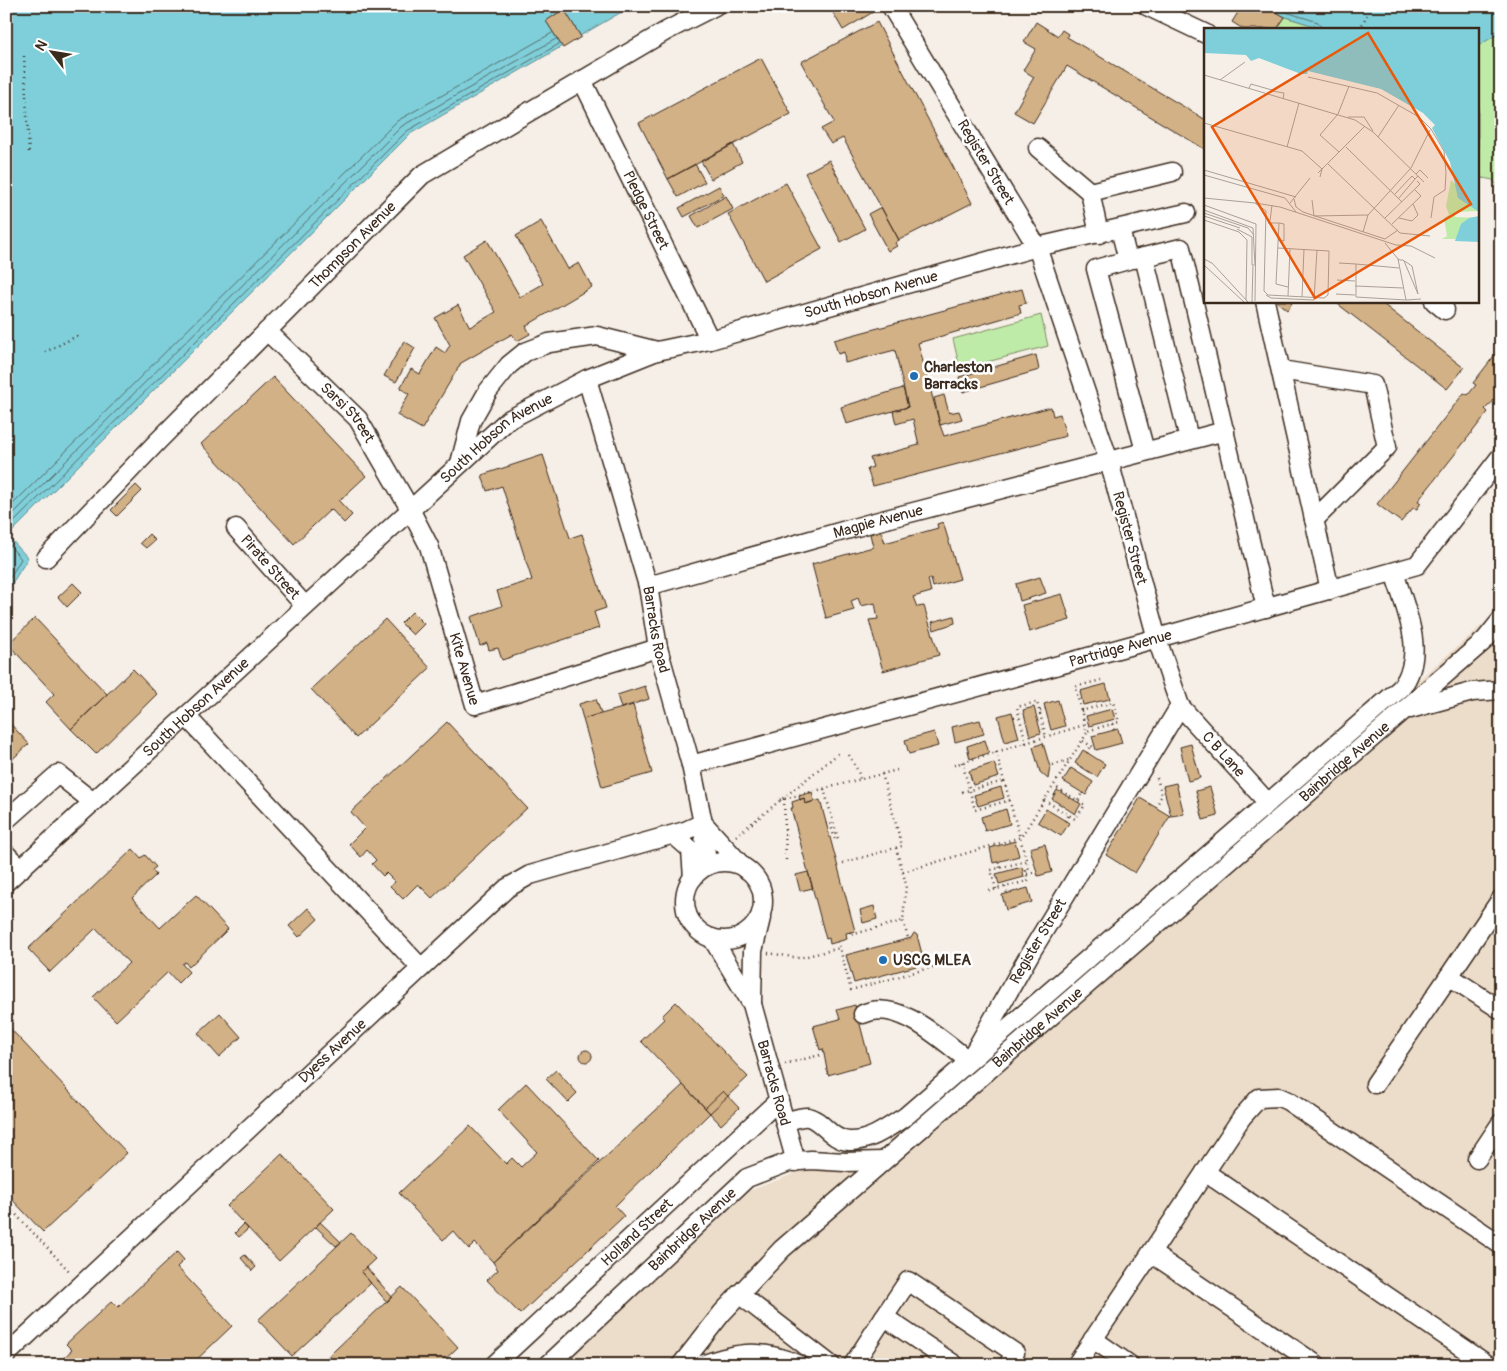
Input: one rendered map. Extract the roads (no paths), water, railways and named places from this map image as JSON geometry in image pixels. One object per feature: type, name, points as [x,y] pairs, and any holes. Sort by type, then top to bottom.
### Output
[{"type":"street","name":"Thompson Avenue","points":[[46,558],[422,175],[666,31],[715,6]]},
{"type":"street","name":"Register Street","points":[[891,6],[1038,247],[1109,461],[1157,639],[1180,706],[1036,944],[970,1061]]},
{"type":"street","points":[[1147,6],[1204,33]]},
{"type":"street","name":"Pledge Street","points":[[582,80],[710,340]]},
{"type":"street","points":[[1038,148],[1090,192],[1099,234]]},
{"type":"street","points":[[1090,192],[1172,172]]},
{"type":"street","name":"South Hobson Avenue","points":[[6,882],[410,508],[508,420],[587,379],[657,351],[710,340],[1038,247],[1186,214]]},
{"type":"street","points":[[1120,229],[1136,259],[1189,439]]},
{"type":"street","points":[[1145,451],[1096,269],[1181,248],[1201,303],[1225,431],[1266,608]]},
{"type":"street","points":[[1266,302],[1330,590]]},
{"type":"street","name":"Sarsi Street","points":[[267,331],[358,420],[410,508]]},
{"type":"street","points":[[460,463],[471,421],[488,391],[509,365],[525,352],[549,342],[597,336],[657,351]]},
{"type":"street","points":[[1281,370],[1373,385],[1387,447],[1314,520]]},
{"type":"street","name":"Barracks Road","points":[[587,379],[648,586],[658,648],[691,765],[704,823],[744,869]]},
{"type":"street","name":"Magpie Avenue","points":[[648,586],[871,523],[1225,431]]},
{"type":"street","name":"Partridge Avenue","points":[[691,765],[1157,639],[1417,565],[1501,456]]},
{"type":"street","name":"Kite Avenue","points":[[410,508],[429,546],[475,705],[658,648]]},
{"type":"street","name":"Pirate Street","points":[[236,528],[305,606]]},
{"type":"street","points":[[785,1122],[806,1117],[811,1118],[825,1130],[848,1141],[873,1136],[906,1116],[1400,688],[1408,678],[1415,654],[1412,633],[1394,572]]},
{"type":"street","name":"Bainbridge Avenue","points":[[548,1365],[747,1178],[796,1162],[882,1161],[960,1097],[1405,711],[1485,640],[1501,620]]},
{"type":"street","points":[[1405,711],[1472,692],[1501,690]]},
{"type":"street","name":"C B Lane","points":[[1180,706],[1268,803]]},
{"type":"street","points":[[186,716],[421,968]]},
{"type":"street","points":[[6,820],[58,774],[93,802]]},
{"type":"street","points":[[704,823],[708,866]]},
{"type":"street","name":"Dyess Avenue","points":[[6,1355],[507,888],[530,874],[674,834],[704,823]]},
{"type":"street","points":[[674,834],[691,850],[693,878]]},
{"type":"street","points":[[6,854],[21,868]]},
{"type":"street","points":[[752,1004],[753,950],[759,932],[762,910],[762,896],[759,883],[744,869],[726,862],[708,866],[693,878],[687,889],[686,913],[696,928],[712,938],[724,940],[736,938],[748,932],[757,922],[762,910]]},
{"type":"street","points":[[1375,1084],[1501,899]]},
{"type":"street","points":[[712,938],[752,1004]]},
{"type":"street","points":[[1449,976],[1501,1010]]},
{"type":"street","name":"Barracks Road","points":[[752,1004],[796,1162]]},
{"type":"street","points":[[863,1014],[878,1009],[895,1012],[910,1019],[970,1061]]},
{"type":"street","points":[[1076,1365],[1252,1104],[1259,1098],[1279,1097],[1501,1245]]},
{"type":"street","name":"Holland Street","points":[[494,1365],[779,1100]]},
{"type":"street","points":[[1477,1158],[1501,1123]]},
{"type":"street","points":[[682,1365],[739,1294],[782,1249],[882,1161]]},
{"type":"street","points":[[1206,1172],[1488,1365]]},
{"type":"street","points":[[1151,1253],[1317,1365]]},
{"type":"street","points":[[853,1365],[908,1281],[1015,1353],[1008,1365]]},
{"type":"street","points":[[739,1294],[831,1365]]},
{"type":"street","points":[[884,1317],[955,1365]]},
{"type":"street","points":[[1093,1339],[1130,1365]]},
{"type":"street","points":[[702,1365],[717,1359],[758,1353],[776,1355],[799,1365]]},
{"type":"water","points":[[6,6],[632,6],[410,134],[8,536],[28,558],[6,593]]},
{"type":"water","points":[[1251,6],[1501,6],[1501,32],[1480,45],[1480,28],[1321,28]]},
{"type":"place","name":"Charleston Barracks","points":[[914,376]]},
{"type":"place","name":"USCG MLEA","points":[[883,960]]}]
